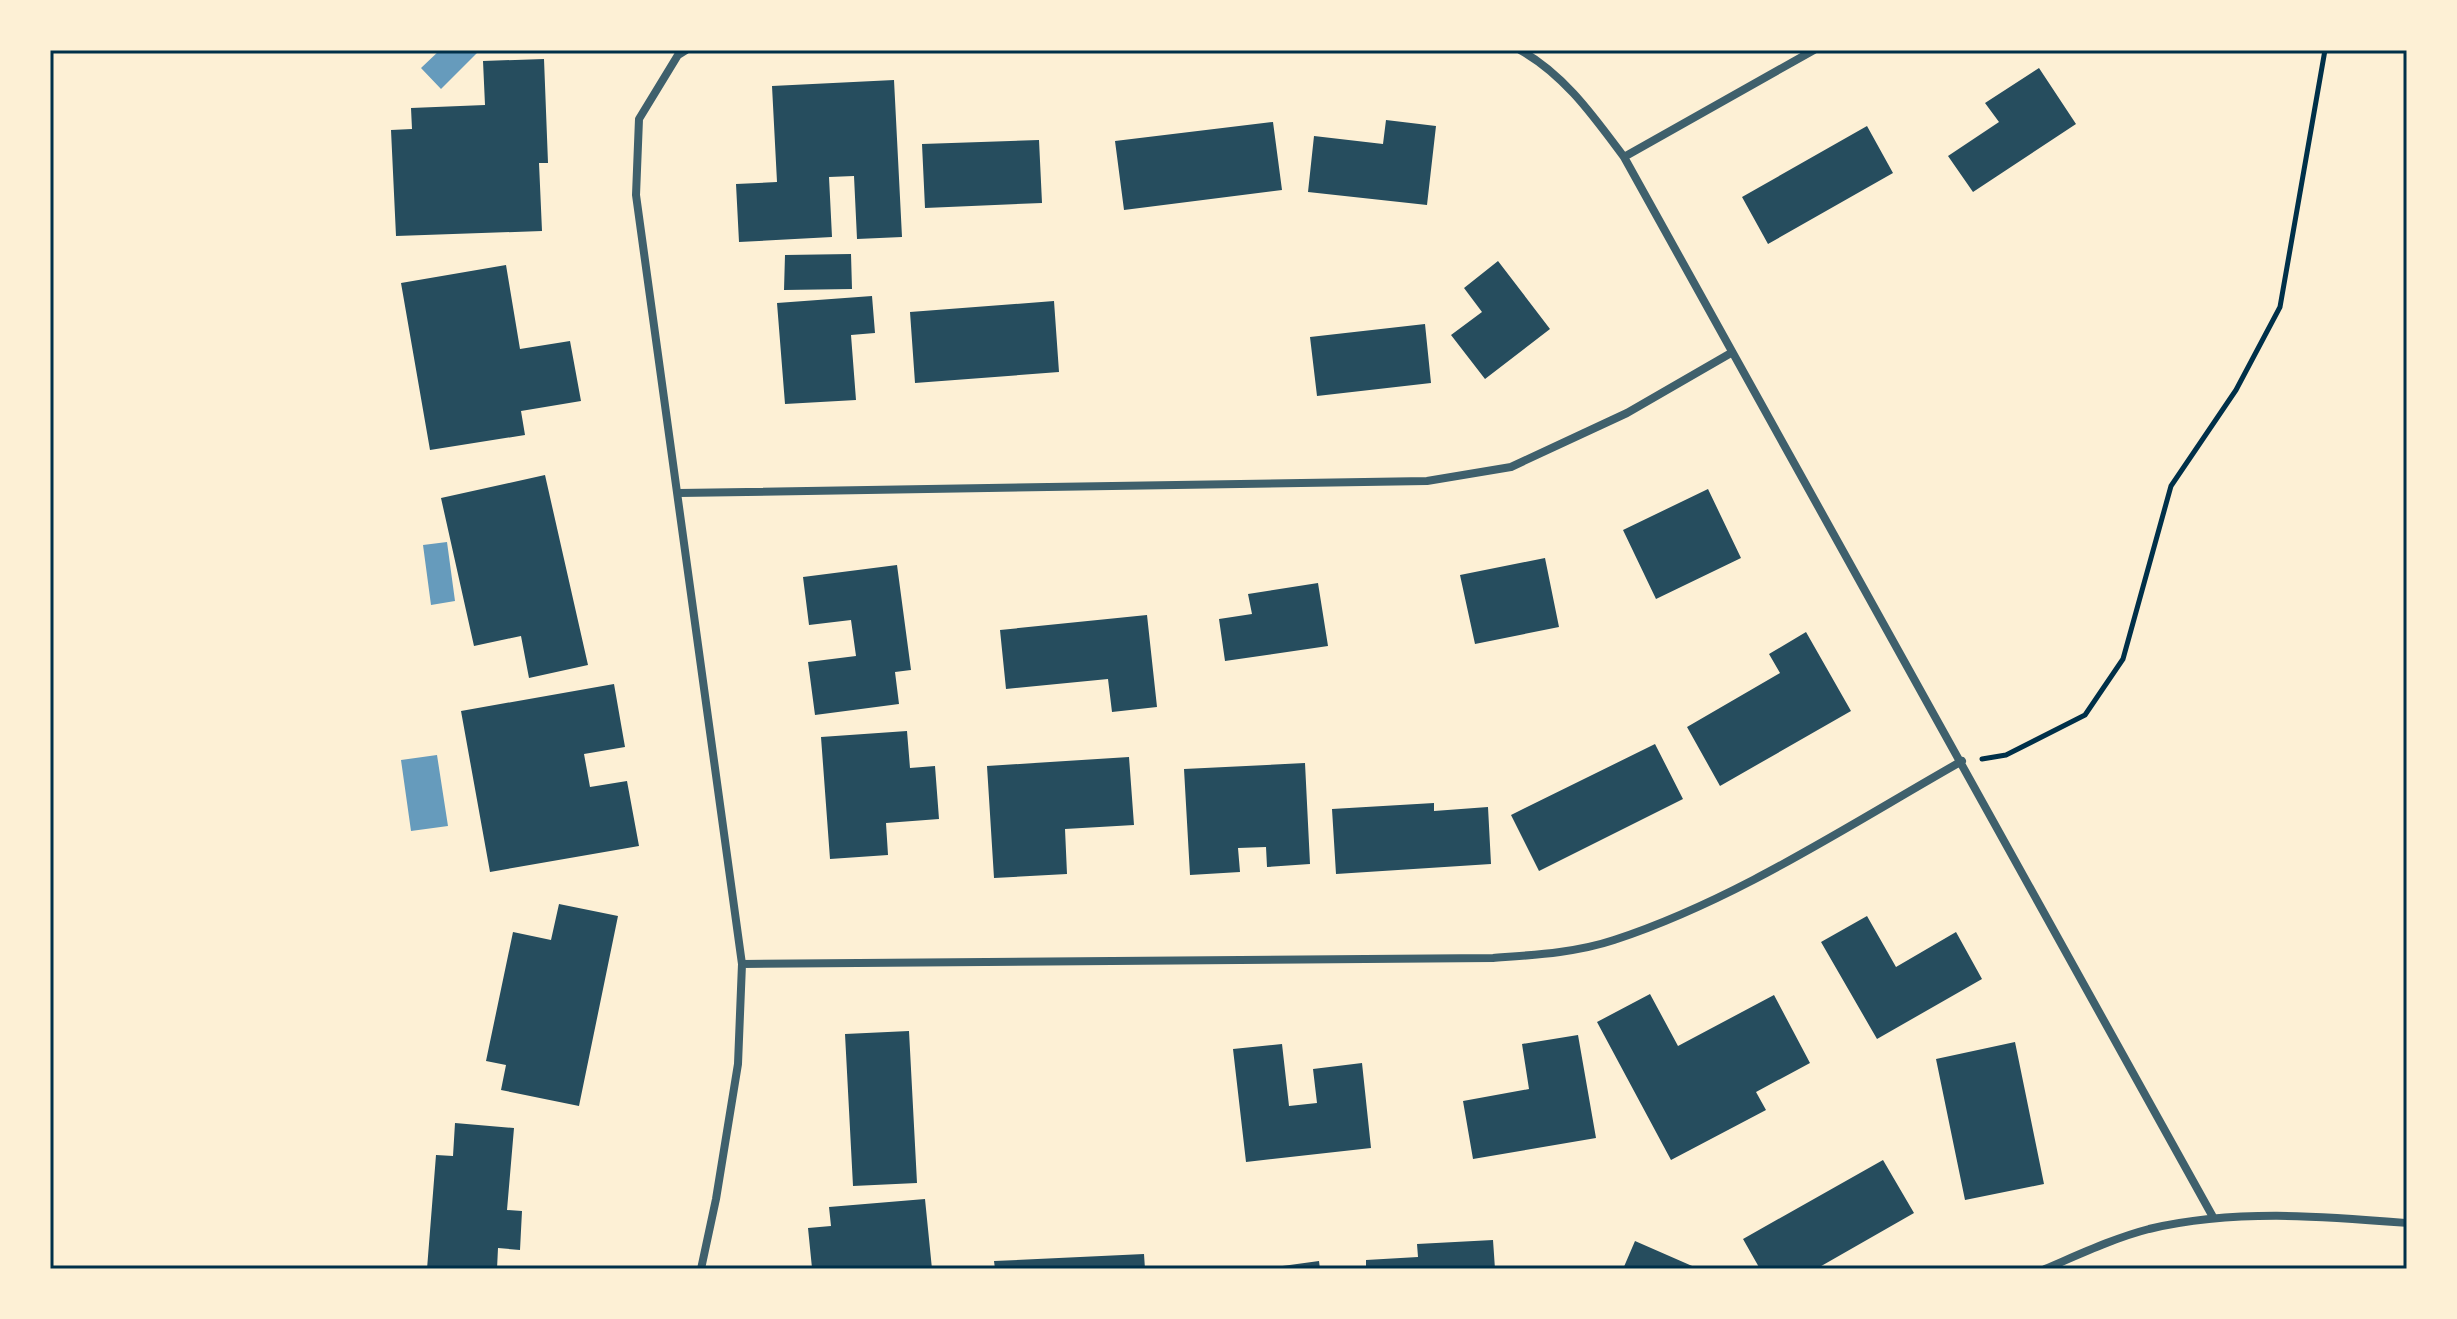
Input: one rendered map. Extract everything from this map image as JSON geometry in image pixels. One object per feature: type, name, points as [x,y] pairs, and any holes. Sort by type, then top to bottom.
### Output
[{"type":"street","points":[[686,50],[678,55],[639,119],[636,195],[742,964],[738,1064],[701,1269]]},
{"type":"street","points":[[1520,50],[1536,59],[1584,104],[1624,157],[2213,1217]]},
{"type":"street","points":[[1624,157],[1814,50]]},
{"type":"street","points":[[679,493],[1427,481],[1511,467],[1627,413],[1731,353]]},
{"type":"street","points":[[742,964],[1493,958],[1555,952],[1611,941],[1711,903],[1962,761]]},
{"type":"street","points":[[2045,1269],[2147,1230],[2213,1217],[2306,1214],[2407,1223]]},
{"type":"path","points":[[1962,761],[2006,755],[2085,715],[2123,659],[2171,486],[2236,390],[2280,307],[2325,50]]},
{"type":"water","points":[[440,50],[480,50],[441,89],[421,68]]},
{"type":"water","points":[[447,542],[455,601],[431,605],[423,545]]},
{"type":"water","points":[[437,755],[448,826],[411,831],[401,760]]},
{"type":"building","points":[[544,59],[548,163],[539,163],[542,231],[396,236],[391,130],[412,129],[411,108],[485,105],[483,61]]},
{"type":"building","points":[[2039,68],[2076,124],[1973,192],[1948,156],[1999,122],[1985,103]]},
{"type":"building","points":[[894,80],[902,237],[857,239],[854,176],[829,177],[832,237],[739,242],[736,184],[777,182],[772,86]]},
{"type":"building","points":[[1386,120],[1436,126],[1427,205],[1308,192],[1314,136],[1383,144]]},
{"type":"building","points":[[1273,122],[1282,190],[1124,210],[1115,141]]},
{"type":"building","points":[[1867,126],[1893,173],[1768,244],[1742,197]]},
{"type":"building","points":[[1039,140],[1042,203],[925,208],[922,144]]},
{"type":"building","points":[[851,254],[852,289],[784,290],[785,255]]},
{"type":"building","points":[[1498,261],[1550,329],[1485,379],[1451,335],[1482,312],[1464,288]]},
{"type":"building","points":[[506,265],[520,349],[570,341],[581,401],[521,411],[525,435],[430,450],[401,283]]},
{"type":"building","points":[[872,296],[875,333],[851,335],[856,400],[785,404],[777,303]]},
{"type":"building","points":[[1054,301],[1059,372],[915,383],[910,312]]},
{"type":"building","points":[[1425,324],[1431,383],[1317,396],[1310,337]]},
{"type":"building","points":[[545,475],[588,665],[529,678],[521,636],[474,646],[441,498]]},
{"type":"building","points":[[1708,489],[1741,558],[1656,599],[1623,530]]},
{"type":"building","points":[[1545,558],[1559,627],[1475,644],[1460,575]]},
{"type":"building","points":[[897,565],[911,670],[895,672],[899,704],[815,715],[808,662],[856,656],[851,620],[809,625],[803,577]]},
{"type":"building","points":[[1318,583],[1328,646],[1225,661],[1219,619],[1252,614],[1248,594]]},
{"type":"building","points":[[1147,615],[1157,707],[1112,712],[1108,679],[1006,689],[1000,630]]},
{"type":"building","points":[[1806,632],[1851,711],[1720,786],[1687,727],[1780,673],[1769,654]]},
{"type":"building","points":[[614,684],[625,747],[584,754],[590,787],[627,781],[639,846],[490,872],[461,711]]},
{"type":"building","points":[[907,731],[910,768],[935,766],[939,819],[886,823],[888,855],[830,859],[821,737]]},
{"type":"building","points":[[1655,744],[1683,799],[1539,871],[1511,815]]},
{"type":"building","points":[[1129,757],[1134,825],[1065,829],[1067,874],[994,878],[987,766]]},
{"type":"building","points":[[1305,763],[1310,864],[1267,867],[1266,847],[1238,848],[1240,872],[1190,875],[1184,769]]},
{"type":"building","points":[[1434,803],[1434,811],[1488,807],[1491,864],[1336,874],[1332,809]]},
{"type":"building","points":[[559,904],[618,916],[579,1106],[501,1090],[506,1065],[486,1061],[513,932],[551,940]]},
{"type":"building","points":[[1867,916],[1896,967],[1956,932],[1982,979],[1877,1039],[1821,942]]},
{"type":"building","points":[[1650,994],[1678,1046],[1774,995],[1810,1063],[1756,1092],[1766,1110],[1671,1160],[1597,1022]]},
{"type":"building","points":[[909,1031],[917,1183],[853,1186],[845,1034]]},
{"type":"building","points":[[1578,1035],[1596,1138],[1473,1159],[1463,1101],[1529,1089],[1522,1044]]},
{"type":"building","points":[[2015,1042],[2044,1184],[1965,1200],[1936,1059]]},
{"type":"building","points":[[1282,1044],[1289,1106],[1317,1103],[1313,1069],[1362,1063],[1371,1148],[1246,1162],[1233,1049]]},
{"type":"building","points":[[455,1123],[514,1128],[507,1210],[522,1211],[520,1250],[498,1248],[497,1269],[427,1269],[436,1155],[453,1156]]},
{"type":"building","points":[[1883,1160],[1914,1213],[1816,1269],[1760,1269],[1743,1239]]},
{"type":"building","points":[[925,1199],[932,1269],[812,1268],[808,1228],[831,1226],[829,1207]]},
{"type":"building","points":[[1493,1240],[1495,1269],[1366,1269],[1366,1260],[1418,1257],[1417,1244]]},
{"type":"building","points":[[1635,1241],[1699,1269],[1623,1269]]},
{"type":"building","points":[[1144,1254],[1145,1269],[995,1269],[994,1261]]},
{"type":"building","points":[[1319,1261],[1320,1269],[1275,1269],[1275,1267]]}]
